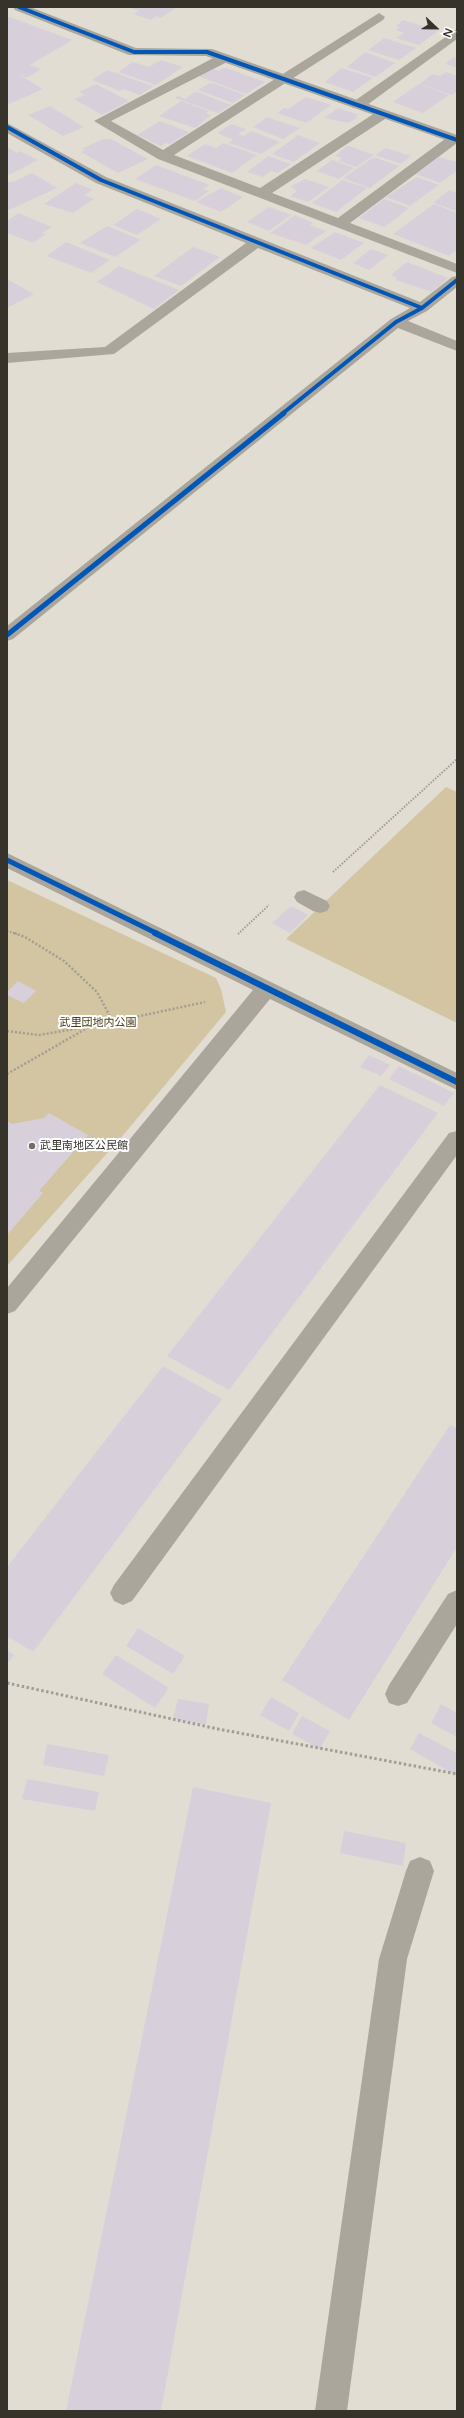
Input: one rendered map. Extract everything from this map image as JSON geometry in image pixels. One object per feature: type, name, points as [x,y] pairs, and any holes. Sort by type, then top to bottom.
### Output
[{"type":"street","points":[[19,7],[134,52],[207,52],[456,140]]},
{"type":"street","points":[[163,156],[285,79],[379,17]]},
{"type":"street","points":[[358,105],[457,33]]},
{"type":"street","points":[[224,58],[101,121],[163,156],[457,269]]},
{"type":"street","points":[[261,194],[383,114]]},
{"type":"street","points":[[7,127],[101,180],[258,241],[422,308]]},
{"type":"street","points":[[339,224],[456,140]]},
{"type":"street","points":[[7,358],[109,351],[258,241]]},
{"type":"street","points":[[7,635],[396,322],[422,308],[457,280]]},
{"type":"street","points":[[396,322],[457,346]]},
{"type":"street","points":[[7,860],[457,1082]]},
{"type":"street","points":[[7,1304],[267,988]]},
{"type":"street","points":[[123,1593],[457,1139]]},
{"type":"street","points":[[398,1694],[457,1602]]},
{"type":"street","points":[[331,2411],[393,1959],[420,1871]]},
{"type":"path","points":[[346,860],[457,759]]},
{"type":"path","points":[[238,934],[272,903]]},
{"type":"path","points":[[7,931],[25,937],[64,961],[97,992],[113,1022]]},
{"type":"path","points":[[7,1031],[39,1034],[89,1027],[267,988]]},
{"type":"path","points":[[7,1074],[89,1027]]},
{"type":"path","points":[[7,1683],[218,1729],[457,1774]]},
{"type":"green space","points":[[446,787],[457,792],[457,1023],[286,939]]},
{"type":"green space","name":"武里団地内公園","points":[[7,880],[216,978],[221,989],[226,1012],[125,1133],[7,1266]]},
{"type":"building","points":[[128,7],[177,7],[161,18],[156,16],[151,20],[133,14],[139,11]]},
{"type":"building","points":[[7,16],[72,40],[30,65],[41,69],[27,78],[16,73],[43,89],[7,105]]},
{"type":"building","points":[[403,20],[438,31],[419,45],[396,38],[404,33],[396,30],[400,27],[396,26]]},
{"type":"building","points":[[384,38],[416,48],[399,60],[368,50]]},
{"type":"building","points":[[365,52],[395,63],[375,77],[347,67]]},
{"type":"building","points":[[455,56],[457,68],[445,64]]},
{"type":"building","points":[[161,60],[183,67],[156,85],[118,72],[133,62],[149,67]]},
{"type":"building","points":[[211,68],[219,71],[223,68],[229,69],[265,82],[246,94],[198,76]]},
{"type":"building","points":[[341,68],[373,78],[353,92],[325,82]]},
{"type":"building","points":[[107,70],[153,86],[140,95],[123,89],[120,91],[92,80]]},
{"type":"building","points":[[446,72],[457,76],[457,91],[452,95],[420,84],[432,74],[440,76]]},
{"type":"building","points":[[210,83],[245,95],[233,103],[198,90]]},
{"type":"building","points":[[96,84],[129,101],[102,115],[74,99],[85,95],[79,92]]},
{"type":"building","points":[[419,84],[449,95],[423,113],[393,102]]},
{"type":"building","points":[[194,92],[231,105],[218,113],[175,98],[178,96],[185,99]]},
{"type":"building","points":[[306,97],[331,105],[306,123],[277,113],[284,108],[288,109]]},
{"type":"building","points":[[181,101],[209,111],[206,113],[211,115],[195,128],[159,116]]},
{"type":"building","points":[[50,106],[84,127],[63,136],[28,115]]},
{"type":"building","points":[[338,108],[359,115],[355,117],[358,118],[348,123],[324,118]]},
{"type":"building","points":[[267,117],[300,128],[283,139],[253,127]]},
{"type":"building","points":[[160,121],[189,132],[170,144],[166,143],[161,146],[137,135]]},
{"type":"building","points":[[231,124],[246,129],[238,134],[244,136],[251,131],[280,142],[261,154],[229,143],[233,140],[217,133]]},
{"type":"building","points":[[298,135],[320,143],[294,162],[272,154]]},
{"type":"building","points":[[103,139],[111,139],[148,159],[118,173],[81,152],[85,150],[82,149]]},
{"type":"building","points":[[223,143],[257,155],[232,173],[187,156],[205,144],[216,148]]},
{"type":"building","points":[[347,146],[374,155],[356,167],[339,161],[342,158],[335,156]]},
{"type":"building","points":[[7,147],[17,153],[20,151],[38,160],[7,176]]},
{"type":"building","points":[[386,148],[411,156],[401,164],[375,155]]},
{"type":"building","points":[[268,156],[291,164],[278,173],[271,171],[263,177],[247,172]]},
{"type":"building","points":[[374,157],[399,166],[370,188],[343,178]]},
{"type":"building","points":[[439,157],[457,162],[457,171],[440,183],[416,174]]},
{"type":"building","points":[[332,160],[354,168],[339,179],[317,171]]},
{"type":"building","points":[[156,165],[209,185],[203,189],[209,191],[195,201],[135,179]]},
{"type":"building","points":[[32,173],[57,188],[7,211],[7,182],[13,182]]},
{"type":"building","points":[[417,177],[439,185],[410,206],[386,197]]},
{"type":"building","points":[[305,179],[329,187],[308,202],[290,196],[297,191],[291,186]]},
{"type":"building","points":[[342,180],[367,188],[336,212],[312,203]]},
{"type":"building","points":[[76,183],[93,190],[84,195],[94,199],[73,213],[44,204]]},
{"type":"building","points":[[221,188],[243,197],[221,212],[196,202]]},
{"type":"building","points":[[449,190],[457,193],[457,211],[433,203]]},
{"type":"building","points":[[384,199],[409,208],[385,227],[359,218]]},
{"type":"building","points":[[434,204],[457,213],[457,250],[449,256],[393,234]]},
{"type":"building","points":[[269,207],[291,215],[269,231],[247,222]]},
{"type":"building","points":[[137,209],[161,219],[137,235],[113,225]]},
{"type":"building","points":[[18,213],[52,227],[42,233],[46,234],[33,243],[7,233],[7,221]]},
{"type":"building","points":[[295,215],[313,223],[310,225],[326,231],[306,245],[270,233]]},
{"type":"building","points":[[107,226],[141,240],[115,257],[80,243]]},
{"type":"building","points":[[335,232],[364,243],[341,260],[311,248]]},
{"type":"building","points":[[66,242],[110,260],[91,273],[47,256]]},
{"type":"building","points":[[193,247],[220,257],[181,286],[154,276]]},
{"type":"building","points":[[371,249],[388,255],[369,270],[353,263]]},
{"type":"building","points":[[407,262],[448,278],[432,292],[395,280],[397,278],[391,275]]},
{"type":"building","points":[[119,266],[179,290],[154,309],[97,282]]},
{"type":"building","points":[[7,279],[34,294],[7,308]]},
{"type":"building","points":[[291,906],[308,915],[290,933],[272,923]]},
{"type":"building","points":[[18,981],[36,991],[24,1003],[7,995],[7,992]]},
{"type":"building","points":[[369,1055],[390,1065],[381,1076],[360,1067]]},
{"type":"building","points":[[399,1066],[454,1093],[444,1106],[389,1079]]},
{"type":"building","points":[[380,1085],[438,1113],[229,1390],[167,1356]]},
{"type":"building","points":[[49,1113],[88,1135],[39,1191],[43,1193],[7,1235],[7,1121],[12,1124],[44,1118]]},
{"type":"building","points":[[163,1366],[222,1399],[33,1652],[7,1636],[7,1567]]},
{"type":"building","points":[[450,1425],[457,1428],[457,1547],[349,1720],[282,1680]]},
{"type":"building","points":[[138,1628],[185,1656],[173,1674],[126,1646]]},
{"type":"building","points":[[7,1650],[14,1655],[7,1664]]},
{"type":"building","points":[[116,1655],[169,1688],[155,1708],[102,1674]]},
{"type":"building","points":[[271,1697],[299,1713],[289,1731],[260,1715]]},
{"type":"building","points":[[178,1699],[209,1704],[206,1725],[173,1719]]},
{"type":"building","points":[[441,1704],[457,1713],[457,1737],[431,1723]]},
{"type":"building","points":[[302,1716],[330,1731],[320,1749],[292,1734]]},
{"type":"building","points":[[419,1733],[457,1753],[457,1776],[410,1749]]},
{"type":"building","points":[[47,1744],[109,1755],[104,1776],[43,1765]]},
{"type":"building","points":[[27,1779],[99,1792],[95,1811],[22,1799]]},
{"type":"building","points":[[193,1787],[271,1803],[161,2411],[66,2411]]},
{"type":"building","points":[[344,1831],[406,1843],[403,1866],[340,1853]]},
{"type":"cycle path","points":[[19,7],[134,52],[207,52],[457,140]]},
{"type":"cycle path","points":[[7,127],[101,180],[422,308]]},
{"type":"cycle path","points":[[7,635],[396,322],[422,308],[457,280]]},
{"type":"cycle path","points":[[7,860],[457,1082]]},
{"type":"place","name":"武里南地区公民館","points":[[32,1146]]}]
